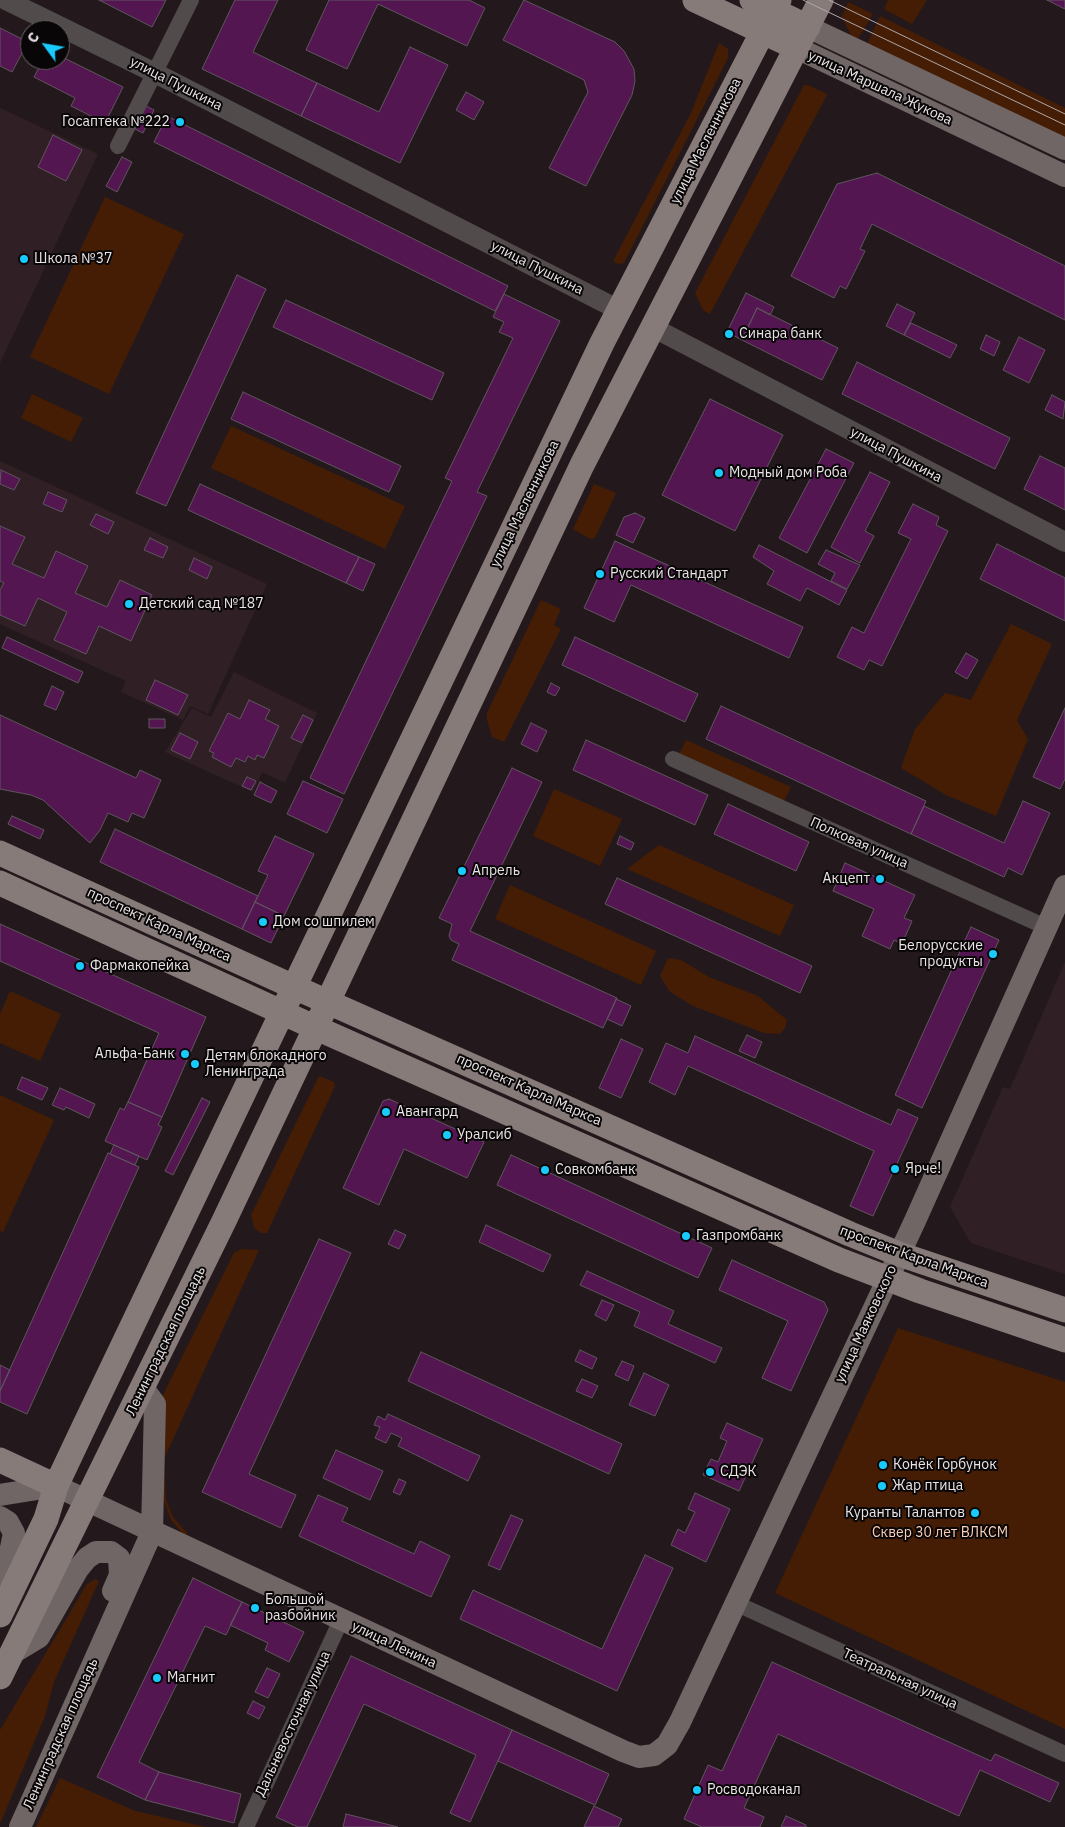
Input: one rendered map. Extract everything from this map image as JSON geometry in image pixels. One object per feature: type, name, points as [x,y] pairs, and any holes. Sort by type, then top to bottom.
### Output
[{"type":"main road","name":"улица Маршала Жукова","points":[[695,0],[762,32],[802,37],[1065,149]]},
{"type":"main road","points":[[326,1001],[582,465],[821,0]]},
{"type":"main road","name":"улица Маршала Жукова","points":[[768,3],[802,37],[1065,176]]},
{"type":"main road","name":"улица Масленникова","points":[[282,1013],[619,310],[762,32],[768,3]]},
{"type":"main road","points":[[665,221],[671,233],[677,238],[686,240],[698,238]]},
{"type":"main road","name":"улица Пушкина","points":[[619,310],[652,327]]},
{"type":"main road","name":"проспект Карла Маркса","points":[[0,853],[294,987],[899,1254],[1065,1310]]},
{"type":"main road","name":"проспект Карла Маркса","points":[[0,883],[282,1013],[887,1279],[1065,1340]]},
{"type":"main road","name":"улица Маяковского","points":[[654,1755],[667,1745],[680,1722],[899,1254],[1065,886]]},
{"type":"main road","name":"Ленинградская площадь","points":[[0,1677],[143,1388],[326,1001]]},
{"type":"main road","points":[[0,1615],[46,1519],[56,1486],[282,1013]]},
{"type":"main road","points":[[143,1388],[155,1404],[152,1532]]},
{"type":"main road","name":"улица Ленина","points":[[0,1460],[623,1752],[639,1757],[654,1755]]},
{"type":"main road","points":[[0,1495],[56,1486]]},
{"type":"main road","points":[[0,1517],[8,1522],[14,1533],[11,1548],[0,1574]]},
{"type":"main road","name":"Ленинградская площадь","points":[[20,1827],[152,1532]]},
{"type":"main road","points":[[11,1654],[39,1638],[78,1569],[88,1558],[104,1550],[120,1558],[120,1575],[69,1691],[70,1715]]},
{"type":"street","name":"улица Пушкина","points":[[6,0],[155,73],[619,310]]},
{"type":"street","points":[[118,146],[191,0]]},
{"type":"street","name":"улица Пушкина","points":[[652,327],[1065,542]]},
{"type":"street","name":"Полковая улица","points":[[673,760],[1046,927]]},
{"type":"street","name":"Театральная улица","points":[[735,1603],[1065,1754]]},
{"type":"street","name":"Дальневосточная улица","points":[[246,1827],[341,1620]]},
{"type":"shaded area","name":"Школа №37","points":[[0,108],[98,154],[0,363]]},
{"type":"shaded area","name":"Детский сад №187","points":[[0,461],[267,584],[208,714],[190,706],[183,720],[121,692],[126,681],[0,624]]},
{"type":"shaded area","points":[[234,672],[317,713],[285,783],[262,772],[253,792],[165,752],[192,708],[211,717]]},
{"type":"shaded area","points":[[1065,962],[1065,1274],[971,1243],[950,1207],[1003,1087],[1010,1089]]},
{"type":"green space","points":[[888,0],[927,0],[912,24],[884,9]]},
{"type":"green space","points":[[848,2],[873,14],[857,40],[850,34],[842,16]]},
{"type":"green space","points":[[880,16],[1065,108],[1065,140],[866,46]]},
{"type":"green space","points":[[719,43],[728,49],[728,58],[624,263],[618,264],[613,261],[690,115]]},
{"type":"green space","points":[[804,85],[827,94],[826,97],[710,314],[703,310],[695,293]]},
{"type":"green space","points":[[105,197],[184,234],[109,394],[30,357]]},
{"type":"green space","points":[[32,394],[83,418],[71,442],[21,418]]},
{"type":"green space","points":[[231,426],[405,506],[385,549],[211,468]]},
{"type":"green space","points":[[594,484],[616,493],[595,538],[590,539],[573,529]]},
{"type":"green space","points":[[541,600],[561,609],[554,625],[561,629],[504,742],[492,737],[487,713]]},
{"type":"green space","points":[[1011,624],[1052,644],[1017,720],[1028,739],[996,816],[946,795],[901,768],[915,729],[945,693],[971,700]]},
{"type":"green space","points":[[686,740],[791,787],[782,805],[677,758]]},
{"type":"green space","points":[[554,789],[622,819],[600,866],[533,836]]},
{"type":"green space","points":[[659,845],[794,905],[780,936],[627,869]]},
{"type":"green space","points":[[510,885],[656,951],[641,985],[495,919]]},
{"type":"green space","points":[[668,958],[681,960],[709,977],[758,996],[787,1020],[785,1028],[780,1034],[764,1033],[693,1006],[670,992],[660,976]]},
{"type":"green space","points":[[10,991],[61,1014],[40,1061],[0,1043],[0,1014]]},
{"type":"green space","points":[[319,1076],[334,1082],[335,1086],[267,1233],[261,1233],[254,1228],[251,1215]]},
{"type":"green space","points":[[0,1095],[54,1120],[3,1232],[0,1231]]},
{"type":"green space","points":[[241,1249],[259,1250],[164,1459],[166,1499],[173,1517],[187,1533],[186,1537],[171,1520],[163,1498],[157,1407],[234,1253]]},
{"type":"green space","name":"Сквер 30 лет ВЛКСМ","points":[[898,1328],[1065,1382],[1065,1729],[775,1593]]},
{"type":"green space","points":[[96,1579],[99,1581],[54,1682],[45,1716],[0,1824],[0,1730],[87,1584]]},
{"type":"green space","points":[[60,1778],[135,1811],[206,1827],[36,1827]]},
{"type":"building","points":[[99,0],[166,0],[152,27]]},
{"type":"building","points":[[235,0],[278,0],[253,52],[317,83],[301,116],[202,69]]},
{"type":"building","points":[[329,0],[469,0],[485,8],[467,46],[378,4],[347,69],[306,50]]},
{"type":"building","points":[[524,0],[615,42],[624,51],[634,69],[635,81],[632,95],[586,186],[549,168],[588,92],[584,80],[503,40]]},
{"type":"building","points":[[1047,0],[1065,0],[1065,9]]},
{"type":"building","points":[[0,28],[20,38],[20,57],[12,72],[0,66]]},
{"type":"building","points":[[410,47],[448,65],[400,163],[301,116],[317,83],[379,112]]},
{"type":"building","points":[[70,61],[123,87],[105,123],[71,106],[75,98],[34,77],[38,70],[70,70]]},
{"type":"building","points":[[466,92],[484,102],[474,120],[456,110]]},
{"type":"building","points":[[146,106],[154,110],[148,122],[140,118]]},
{"type":"building","points":[[167,116],[508,286],[495,311],[154,142]]},
{"type":"building","points":[[140,118],[148,122],[143,133],[135,129]]},
{"type":"building","points":[[53,135],[82,150],[66,181],[38,167]]},
{"type":"building","points":[[122,157],[132,162],[117,192],[106,186]]},
{"type":"building","points":[[877,173],[1065,266],[1065,320],[872,224],[860,249],[865,251],[846,289],[840,286],[834,298],[791,276],[837,184]]},
{"type":"building","points":[[237,275],[266,289],[166,506],[136,493]]},
{"type":"building","points":[[746,293],[774,307],[770,315],[757,308],[742,340],[727,332]]},
{"type":"building","points":[[504,294],[560,321],[477,492],[487,496],[344,794],[310,778],[452,481],[445,478],[513,338],[499,332],[504,322],[493,317]]},
{"type":"building","points":[[286,300],[444,373],[432,400],[273,327]]},
{"type":"building","points":[[897,304],[915,313],[904,335],[886,326]]},
{"type":"building","points":[[757,308],[838,348],[822,380],[742,340]]},
{"type":"building","points":[[911,323],[957,345],[950,358],[904,335]]},
{"type":"building","points":[[986,335],[1000,342],[994,356],[980,349]]},
{"type":"building","points":[[1019,337],[1045,350],[1029,383],[1003,370]]},
{"type":"building","points":[[857,362],[1010,438],[995,469],[842,394]]},
{"type":"building","points":[[243,392],[401,466],[389,492],[231,419]]},
{"type":"building","points":[[1052,395],[1065,402],[1063,419],[1045,410]]},
{"type":"building","name":"Модный дом Роба","points":[[710,399],[783,435],[735,531],[662,495]]},
{"type":"building","points":[[826,449],[854,463],[807,553],[779,538]]},
{"type":"building","points":[[1040,456],[1065,468],[1065,510],[1024,489]]},
{"type":"building","points":[[1,470],[20,479],[14,490],[0,484]]},
{"type":"building","points":[[870,472],[890,482],[865,531],[874,536],[860,563],[831,547]]},
{"type":"building","points":[[200,484],[359,557],[346,583],[188,510]]},
{"type":"building","points":[[48,492],[67,500],[62,512],[43,504]]},
{"type":"building","points":[[913,504],[939,517],[936,525],[948,531],[882,666],[869,660],[864,670],[837,657],[852,627],[864,633],[911,539],[898,533]]},
{"type":"building","points":[[635,513],[645,518],[633,543],[616,535],[624,517]]},
{"type":"building","points":[[96,514],[114,522],[108,534],[90,525]]},
{"type":"building","points":[[0,526],[25,537],[12,564],[44,578],[56,551],[88,566],[75,593],[107,607],[120,580],[152,595],[131,641],[99,626],[86,654],[54,640],[67,612],[38,598],[25,626],[0,615],[0,590],[4,583],[0,581]]},
{"type":"building","points":[[150,538],[168,547],[163,558],[144,550]]},
{"type":"building","points":[[615,541],[803,627],[789,658],[631,585],[614,622],[584,608]]},
{"type":"building","points":[[997,544],[1065,578],[1065,621],[980,579]]},
{"type":"building","points":[[759,545],[847,590],[839,605],[807,588],[800,601],[767,584],[774,571],[753,557]]},
{"type":"building","points":[[826,550],[860,565],[847,589],[831,581],[835,573],[818,564]]},
{"type":"building","points":[[359,557],[375,564],[363,591],[346,583]]},
{"type":"building","points":[[194,558],[212,567],[207,579],[189,570]]},
{"type":"building","points":[[7,637],[83,672],[78,683],[2,648]]},
{"type":"building","points":[[575,637],[698,694],[685,722],[562,665]]},
{"type":"building","points":[[966,653],[978,660],[967,679],[955,672]]},
{"type":"building","points":[[155,680],[188,695],[178,715],[146,700]]},
{"type":"building","points":[[551,683],[560,688],[555,696],[547,692]]},
{"type":"building","points":[[52,686],[64,692],[56,710],[44,705]]},
{"type":"building","points":[[249,700],[270,710],[265,719],[279,726],[264,758],[257,755],[255,760],[248,756],[245,762],[236,758],[231,767],[212,757],[214,753],[209,751],[228,713],[240,719]]},
{"type":"building","points":[[721,706],[926,801],[911,834],[706,739]]},
{"type":"building","points":[[1065,708],[1065,779],[1060,789],[1033,777]]},
{"type":"building","points":[[0,715],[136,778],[140,770],[161,780],[144,818],[132,813],[128,822],[108,813],[100,830],[90,843],[43,800],[31,795],[0,789]]},
{"type":"building","points":[[303,715],[313,720],[302,743],[291,738]]},
{"type":"building","points":[[149,719],[165,719],[165,728],[149,728]]},
{"type":"building","points":[[531,723],[547,731],[537,752],[521,744]]},
{"type":"building","points":[[180,733],[198,742],[190,759],[171,750]]},
{"type":"building","points":[[586,740],[708,795],[695,825],[573,770]]},
{"type":"building","points":[[512,768],[542,782],[470,931],[617,998],[603,1028],[452,960],[459,944],[451,940],[449,936],[452,924],[439,918]]},
{"type":"building","points":[[247,777],[256,781],[251,790],[242,786]]},
{"type":"building","points":[[303,781],[343,799],[327,833],[287,814]]},
{"type":"building","points":[[260,782],[277,791],[271,803],[254,795]]},
{"type":"building","points":[[1023,801],[1050,813],[1022,875],[1008,868],[1004,877],[911,834],[924,806],[1004,843]]},
{"type":"building","points":[[728,804],[809,842],[796,871],[714,834]]},
{"type":"building","points":[[12,816],[44,830],[40,839],[8,824]]},
{"type":"building","points":[[115,829],[258,896],[242,929],[100,862]]},
{"type":"building","points":[[275,836],[314,854],[284,916],[255,902],[268,875],[258,871]]},
{"type":"building","points":[[620,836],[634,843],[631,850],[617,844]]},
{"type":"building","points":[[845,863],[915,895],[904,918],[912,921],[902,944],[894,940],[890,949],[862,936],[874,909],[833,891]]},
{"type":"building","points":[[617,878],[812,966],[800,993],[605,904]]},
{"type":"building","name":"Дом со шпилем","points":[[255,902],[284,916],[271,943],[242,929]]},
{"type":"building","points":[[0,924],[206,1017],[162,1117],[128,1102],[159,1033],[0,961]]},
{"type":"building","points":[[971,927],[999,940],[922,1108],[895,1095]]},
{"type":"building","points":[[616,999],[631,1006],[622,1026],[607,1019]]},
{"type":"building","points":[[747,1035],[762,1042],[755,1058],[739,1051]]},
{"type":"building","points":[[695,1036],[891,1125],[898,1109],[918,1118],[873,1216],[850,1206],[874,1151],[688,1066],[675,1095],[649,1082],[666,1043],[688,1053]]},
{"type":"building","points":[[621,1039],[643,1049],[621,1098],[599,1088]]},
{"type":"building","points":[[22,1077],[48,1088],[42,1100],[17,1089]]},
{"type":"building","points":[[60,1088],[95,1104],[89,1118],[66,1107],[64,1110],[52,1105]]},
{"type":"building","points":[[202,1098],[210,1102],[173,1175],[165,1171]]},
{"type":"building","points":[[389,1099],[484,1142],[467,1178],[404,1149],[379,1205],[343,1188],[383,1101]]},
{"type":"building","points":[[128,1102],[162,1117],[158,1125],[162,1127],[147,1160],[105,1141],[120,1108],[124,1110]]},
{"type":"building","points":[[114,1145],[139,1156],[135,1165],[110,1154]]},
{"type":"building","points":[[108,1153],[139,1167],[27,1414],[0,1402],[0,1391]]},
{"type":"building","points":[[511,1155],[712,1248],[698,1278],[497,1185]]},
{"type":"building","points":[[486,1225],[551,1255],[543,1272],[479,1242]]},
{"type":"building","points":[[395,1230],[406,1235],[399,1249],[388,1244]]},
{"type":"building","points":[[319,1239],[351,1253],[249,1474],[296,1495],[281,1528],[202,1492]]},
{"type":"building","points":[[732,1260],[824,1302],[828,1310],[791,1391],[762,1378],[788,1321],[719,1290]]},
{"type":"building","points":[[587,1271],[674,1311],[668,1324],[722,1348],[715,1363],[634,1326],[640,1312],[580,1285]]},
{"type":"building","points":[[602,1300],[614,1305],[606,1321],[595,1315]]},
{"type":"building","points":[[580,1350],[597,1358],[592,1369],[575,1361]]},
{"type":"building","points":[[421,1352],[622,1444],[609,1474],[408,1381]]},
{"type":"building","points":[[622,1361],[634,1366],[628,1381],[615,1375]]},
{"type":"building","points":[[0,1365],[10,1370],[0,1391]]},
{"type":"building","points":[[644,1373],[669,1385],[655,1416],[629,1405]]},
{"type":"building","points":[[582,1379],[598,1386],[592,1398],[576,1391]]},
{"type":"building","points":[[388,1414],[480,1456],[468,1481],[398,1446],[402,1438],[391,1433],[386,1443],[375,1438],[380,1427],[374,1425],[378,1416],[385,1420]]},
{"type":"building","points":[[727,1423],[763,1439],[739,1491],[703,1475],[711,1459],[718,1462],[727,1441],[720,1438]]},
{"type":"building","points":[[336,1450],[383,1471],[370,1500],[323,1478]]},
{"type":"building","points":[[399,1479],[406,1482],[400,1495],[393,1492]]},
{"type":"building","points":[[695,1493],[730,1509],[706,1562],[671,1545],[678,1529],[685,1533],[695,1512],[688,1509]]},
{"type":"building","points":[[318,1495],[348,1508],[342,1521],[414,1554],[420,1541],[450,1556],[431,1597],[299,1536]]},
{"type":"building","points":[[511,1515],[523,1520],[500,1570],[488,1565]]},
{"type":"building","points":[[645,1555],[673,1568],[617,1691],[460,1619],[473,1590],[602,1649]]},
{"type":"building","points":[[193,1578],[242,1602],[226,1635],[205,1626],[139,1762],[159,1772],[145,1800],[97,1777]]},
{"type":"building","points":[[242,1602],[304,1632],[289,1662],[265,1650],[268,1643],[230,1625]]},
{"type":"building","points":[[351,1656],[512,1730],[470,1822],[450,1813],[476,1755],[364,1704],[307,1827],[298,1827],[276,1817]]},
{"type":"building","points":[[772,1662],[991,1761],[995,1754],[1059,1783],[1050,1802],[980,1770],[959,1816],[778,1734],[744,1808],[764,1817],[760,1827],[702,1827],[684,1819],[708,1765],[722,1771]]},
{"type":"building","points":[[267,1668],[280,1674],[268,1698],[255,1692]]},
{"type":"building","points":[[253,1701],[265,1707],[259,1719],[247,1713]]},
{"type":"building","points":[[512,1730],[609,1774],[595,1805],[498,1761]]},
{"type":"building","points":[[159,1772],[241,1794],[234,1823],[145,1800]]},
{"type":"building","points":[[594,1806],[622,1819],[618,1827],[584,1827]]},
{"type":"building","points":[[346,1814],[398,1827],[343,1827]]},
{"type":"building","points":[[786,1816],[806,1825],[806,1827],[781,1827]]},
{"type":"tram line","points":[[803,0],[1065,125]]},
{"type":"tram line","points":[[829,0],[1065,114]]},
{"type":"place","name":"Госаптека №222","points":[[180,122]]},
{"type":"place","name":"Школа №37","points":[[24,259]]},
{"type":"place","name":"Синара банк","points":[[729,334]]},
{"type":"place","name":"Модный дом Роба","points":[[719,473]]},
{"type":"place","name":"Русский Стандарт","points":[[600,574]]},
{"type":"place","name":"Детский сад №187","points":[[129,604]]},
{"type":"place","name":"Апрель","points":[[462,871]]},
{"type":"place","name":"Акцепт","points":[[880,879]]},
{"type":"place","name":"Дом со шпилем","points":[[263,922]]},
{"type":"place","name":"Белорусские продукты","points":[[993,954]]},
{"type":"place","name":"Фармакопейка","points":[[80,966]]},
{"type":"place","name":"Альфа-Банк","points":[[185,1054]]},
{"type":"place","name":"Детям блокадного Ленинграда","points":[[195,1064]]},
{"type":"place","name":"Авангард","points":[[386,1112]]},
{"type":"place","name":"Уралсиб","points":[[447,1135]]},
{"type":"place","name":"Ярче!","points":[[895,1169]]},
{"type":"place","name":"Совкомбанк","points":[[545,1170]]},
{"type":"place","name":"Газпромбанк","points":[[686,1236]]},
{"type":"place","name":"Конёк Горбунок","points":[[883,1465]]},
{"type":"place","name":"СДЭК","points":[[710,1472]]},
{"type":"place","name":"Жар птица","points":[[882,1486]]},
{"type":"place","name":"Куранты Талантов","points":[[975,1513]]},
{"type":"place","name":"Большой разбойник","points":[[255,1608]]},
{"type":"place","name":"Магнит","points":[[157,1678]]},
{"type":"place","name":"Росводоканал","points":[[697,1790]]}]
